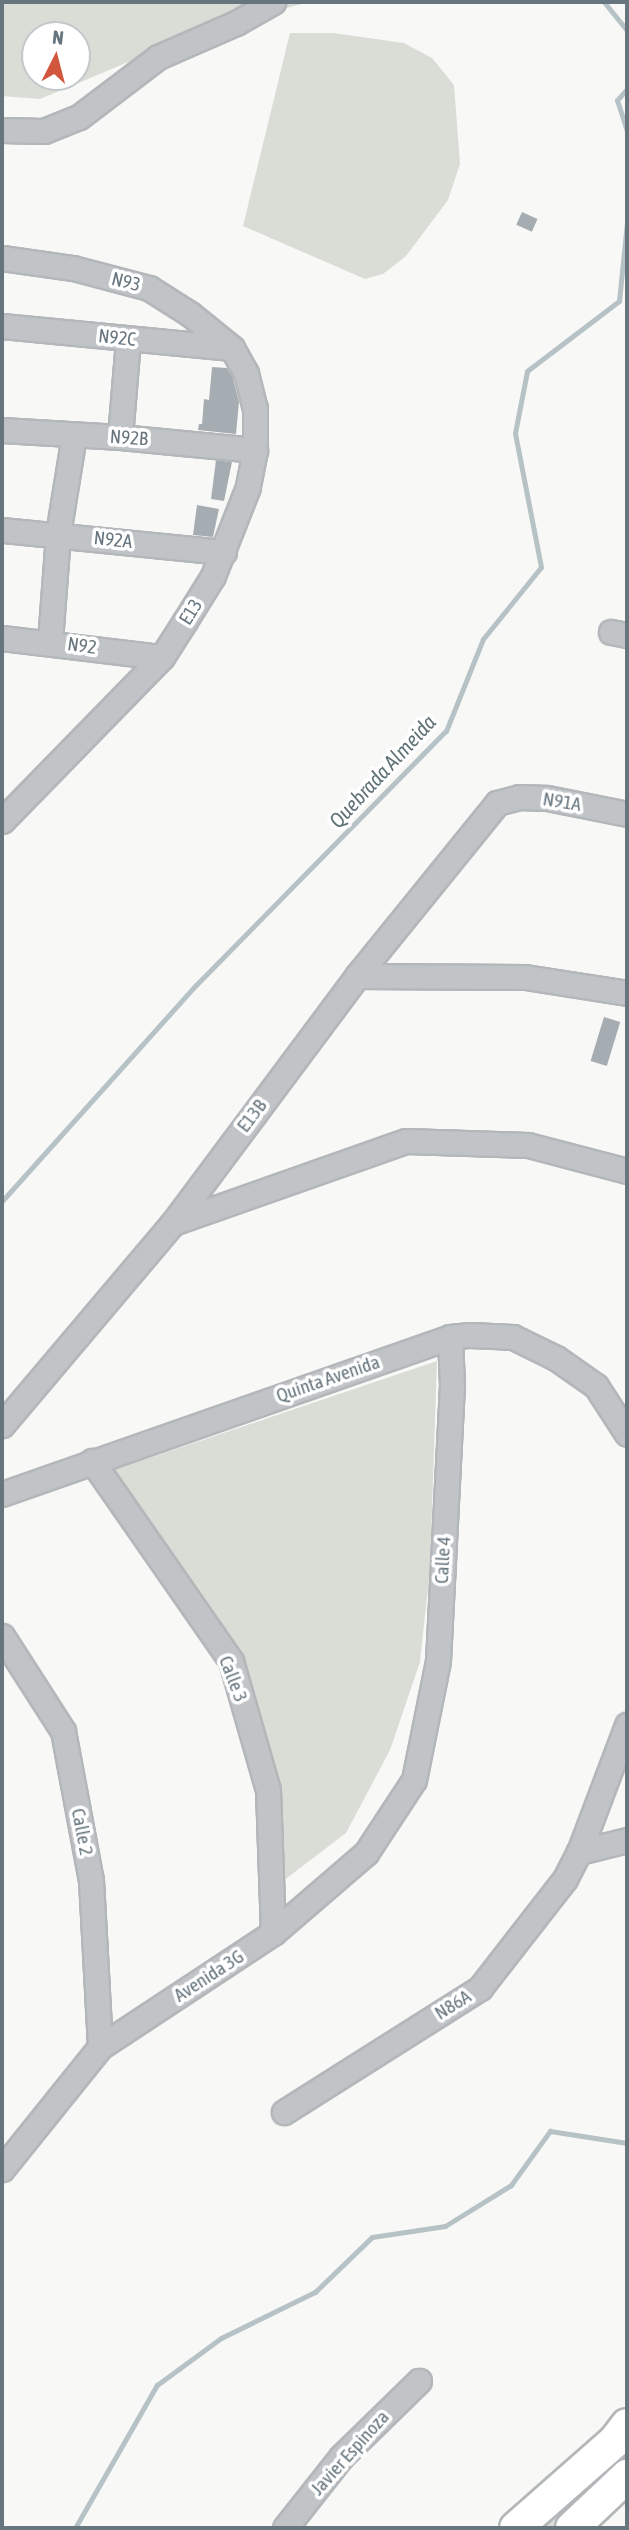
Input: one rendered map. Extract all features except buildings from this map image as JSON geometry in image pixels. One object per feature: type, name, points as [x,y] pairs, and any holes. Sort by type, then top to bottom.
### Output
[{"type":"highway","points":[[516,2528],[615,2441],[627,2425]]},
{"type":"highway","points":[[572,2528],[627,2476]]},
{"type":"street","points":[[2,130],[44,131],[79,117],[158,57],[236,23],[273,2]]},
{"type":"street","name":"N93","points":[[2,258],[73,268],[149,288],[190,313],[232,348]]},
{"type":"street","name":"N92C","points":[[2,326],[232,348]]},
{"type":"street","points":[[120,436],[128,339]]},
{"type":"street","name":"E13","points":[[2,821],[162,657],[213,576],[248,487],[255,450],[256,408],[246,373],[232,348]]},
{"type":"street","name":"N92B","points":[[2,430],[120,436],[255,450]]},
{"type":"street","points":[[50,641],[58,534],[74,435]]},
{"type":"street","name":"N92A","points":[[2,530],[224,552]]},
{"type":"street","name":"N92","points":[[2,638],[50,641],[162,657]]},
{"type":"street","name":"N91A","points":[[497,803],[519,797],[547,798],[627,814]]},
{"type":"street","name":"E13B","points":[[2,1425],[173,1223],[357,976],[497,803]]},
{"type":"street","points":[[357,976],[525,977],[627,993]]},
{"type":"street","points":[[173,1223],[406,1141],[528,1145],[627,1171]]},
{"type":"street","name":"Quinta Avenida","points":[[2,1494],[450,1337],[492,1334],[513,1337],[556,1358],[596,1386],[627,1434]]},
{"type":"street","name":"Calle 4","points":[[414,1780],[438,1661],[452,1385],[450,1337]]},
{"type":"street","name":"Calle 3","points":[[93,1461],[230,1661],[268,1790],[273,1933]]},
{"type":"street","name":"Calle 2","points":[[2,1636],[63,1731],[91,1880],[100,2046]]},
{"type":"street","name":"N86A","points":[[284,2112],[480,1988],[565,1879],[579,1852],[627,1725]]},
{"type":"street","name":"Avenida 3G","points":[[2,2169],[100,2046],[273,1933],[366,1853],[414,1780]]},
{"type":"street","points":[[579,1852],[627,1840]]},
{"type":"street","name":"Javier Espinoza","points":[[285,2528],[341,2457],[419,2381]]},
{"type":"shaded area","points":[[2,2],[310,2],[212,27],[91,78],[91,21],[21,21],[21,91],[59,91],[40,99],[2,96]]},
{"type":"shaded area","points":[[290,33],[333,33],[404,43],[432,58],[454,85],[460,164],[448,200],[406,256],[383,274],[365,279],[243,226]]},
{"type":"shaded area","points":[[437,1361],[430,1569],[420,1662],[390,1750],[346,1833],[279,1884],[233,1650],[114,1470]]},
{"type":"shaded area","points":[[627,2448],[627,2463],[557,2528],[539,2528],[607,2471]]},
{"type":"waterway","name":"Quebrada Almeida","points":[[604,2],[627,30]]},
{"type":"waterway","name":"Quebrada Almeida","points":[[627,89],[617,100],[627,131]]},
{"type":"waterway","name":"Quebrada Almeida","points":[[2,1201],[196,985],[446,731],[483,639],[541,567],[515,433],[527,371],[619,301],[627,222]]},
{"type":"waterway","points":[[75,2528],[157,2385],[221,2338],[315,2292],[372,2237],[445,2226],[511,2185],[550,2131],[627,2143]]}]
